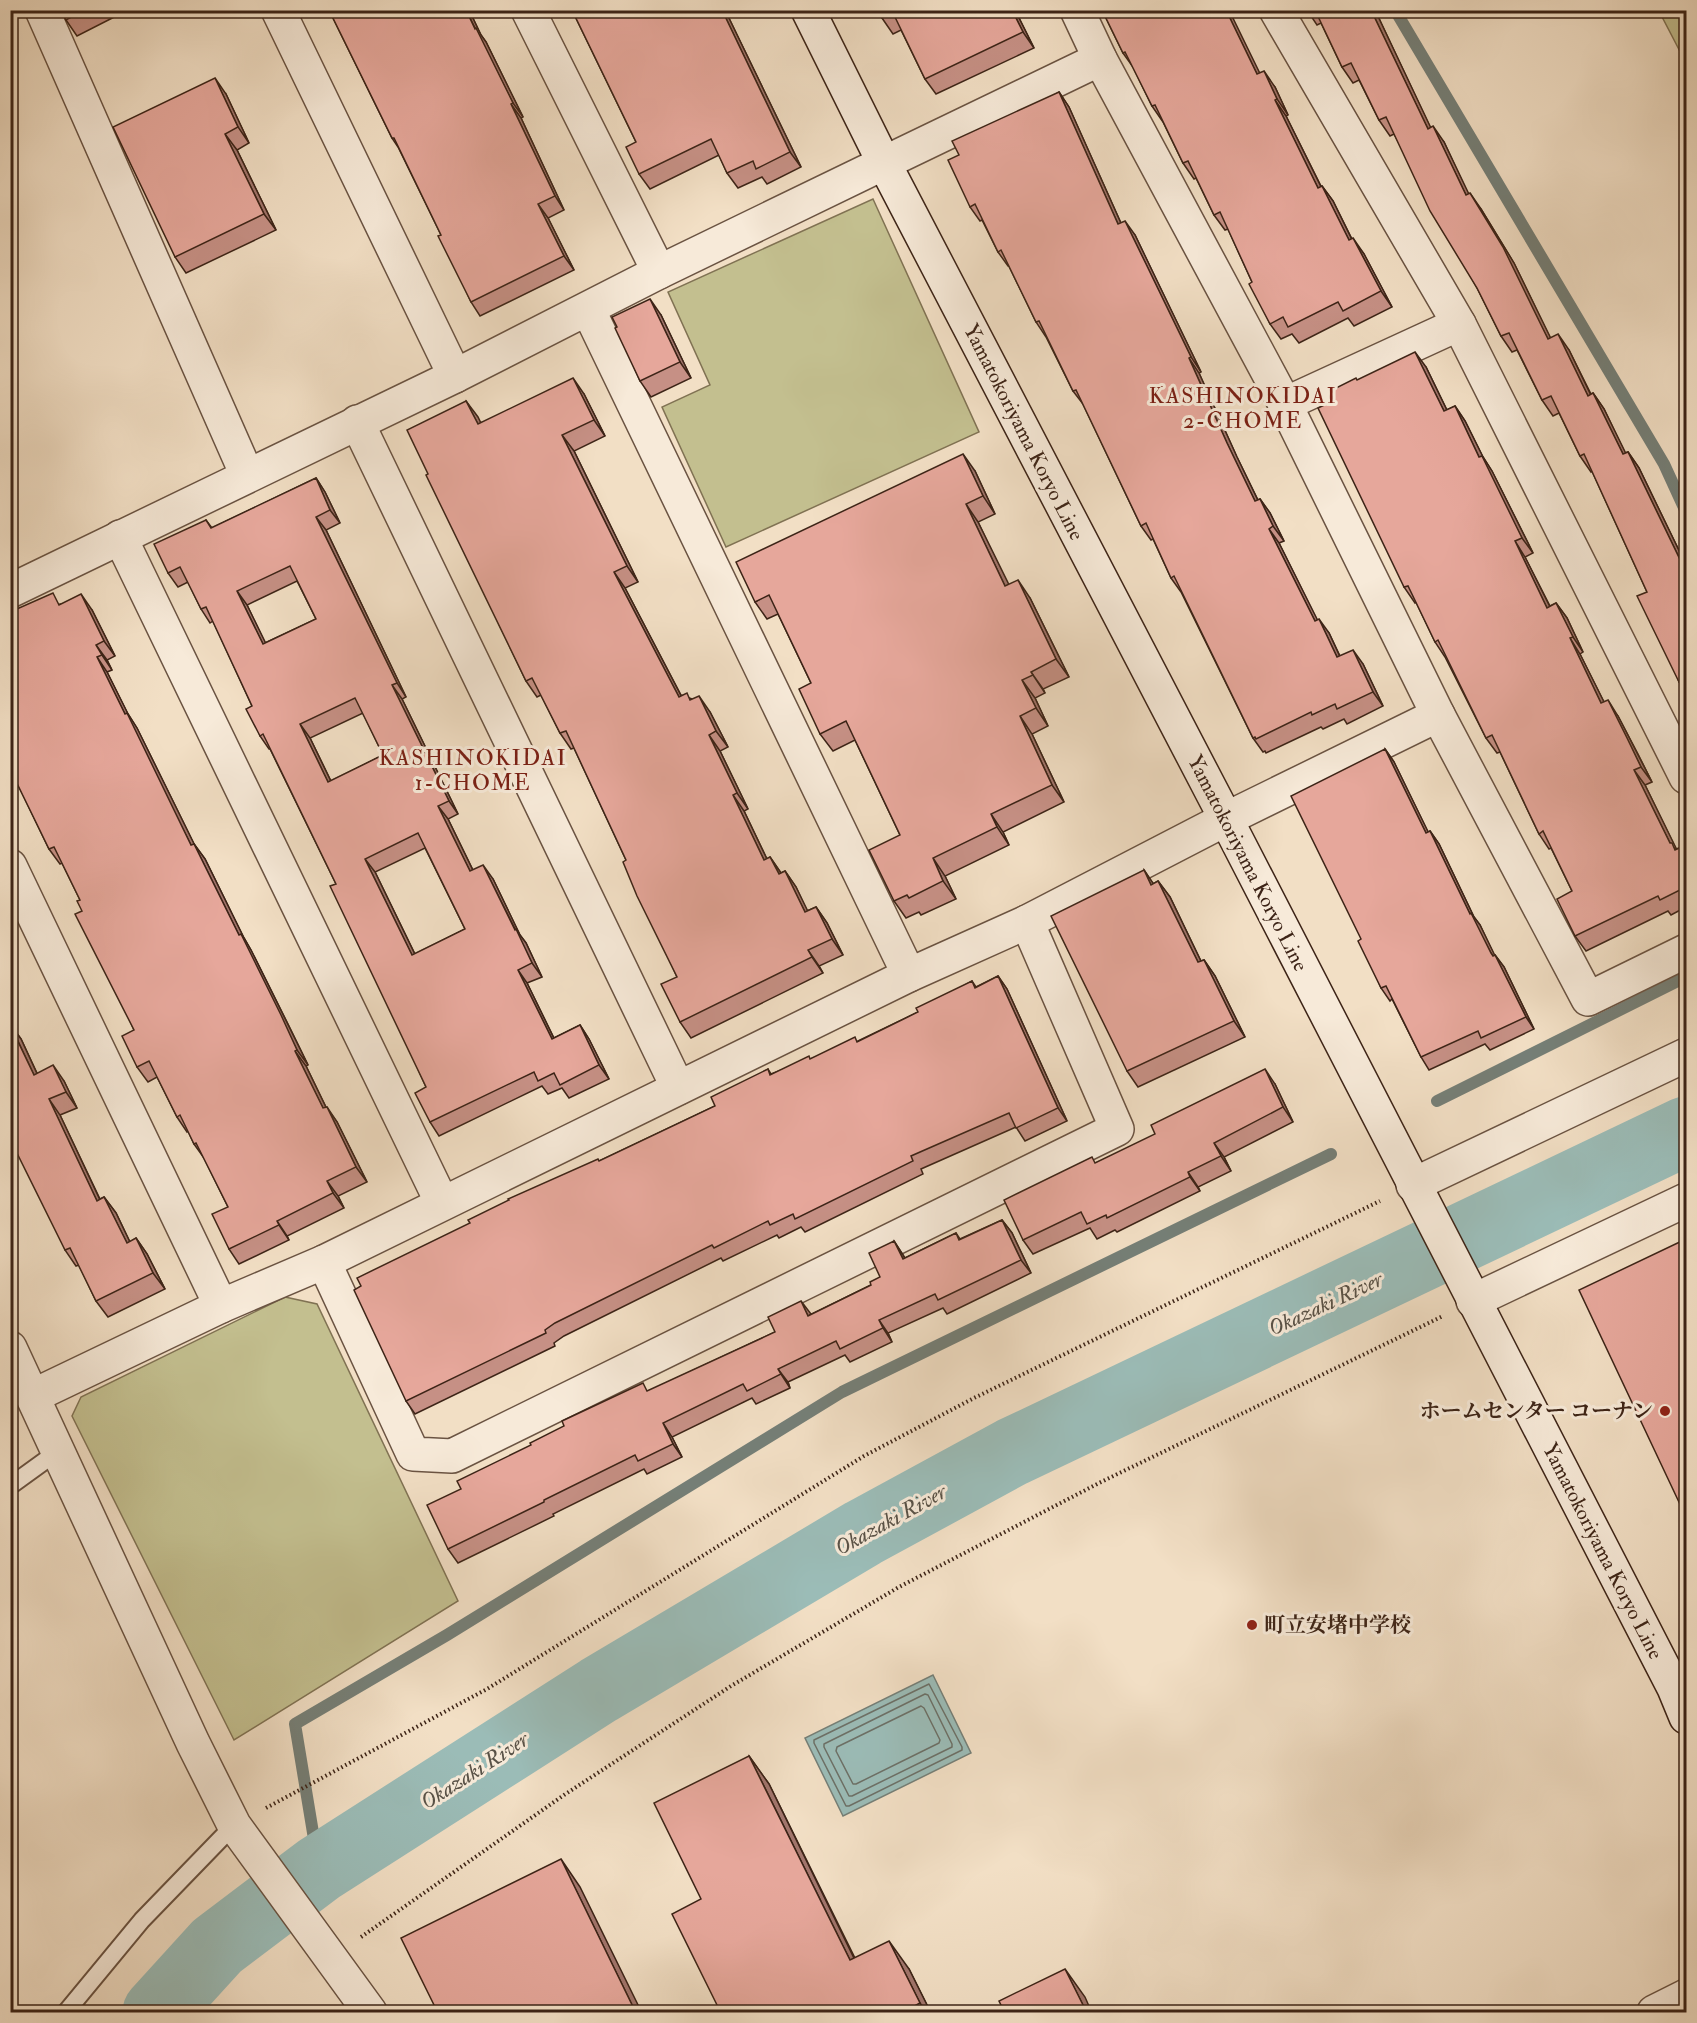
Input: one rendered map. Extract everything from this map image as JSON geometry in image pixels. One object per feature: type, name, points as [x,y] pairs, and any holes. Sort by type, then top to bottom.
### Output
[{"type":"street","points":[[42,10],[247,476]]},
{"type":"street","points":[[278,10],[454,376]]},
{"type":"street","points":[[528,10],[659,272]]},
{"type":"street","name":"Yamatokoriyama Koryo Line","points":[[808,10],[884,163],[1226,819],[1674,1688],[1686,1717]]},
{"type":"street","points":[[1077,10],[1285,404],[1438,715],[1588,999],[1686,951]]},
{"type":"street","points":[[1276,10],[1459,324],[1686,777]]},
{"type":"street","points":[[10,591],[454,376],[659,272],[1101,59]]},
{"type":"street","points":[[588,309],[909,975]]},
{"type":"street","points":[[1285,404],[1459,324]]},
{"type":"street","points":[[357,422],[678,1088]]},
{"type":"street","points":[[120,537],[442,1203]]},
{"type":"street","points":[[33,1396],[221,1306],[324,1262],[909,975],[1027,922],[1226,819],[1438,715]]},
{"type":"street","points":[[10,866],[221,1306]]},
{"type":"street","points":[[324,1262],[413,1454],[452,1456],[1117,1129],[1027,922]]},
{"type":"street","points":[[1413,1185],[1686,1055]]},
{"type":"street","points":[[1473,1301],[1686,1200]]},
{"type":"street","points":[[10,1348],[193,1743],[241,1834],[370,2013]]},
{"type":"street","points":[[1654,2013],[1686,1996]]},
{"type":"lane","points":[[10,1486],[57,1452]]},
{"type":"lane","points":[[66,2013],[142,1920],[241,1834]]},
{"type":"path","points":[[289,1795],[487,1689],[864,1456],[974,1398],[1413,1185]]},
{"type":"path","points":[[325,1949],[731,1686],[899,1587],[1101,1482],[1473,1301]]},
{"type":"shaded area","points":[[1659,11],[1686,11],[1686,63]]},
{"type":"shaded area","points":[[873,199],[979,432],[726,547],[662,407],[710,385],[668,292]]},
{"type":"shaded area","points":[[285,1297],[317,1304],[458,1601],[234,1740],[72,1416],[81,1397]]},
{"type":"water","points":[[933,1675],[971,1753],[843,1816],[805,1738]]},
{"type":"building","points":[[61,10],[84,10],[66,20]]},
{"type":"building","points":[[329,10],[466,10],[513,103],[511,104],[555,196],[538,204],[564,256],[471,302],[438,236],[441,235],[394,138]]},
{"type":"building","points":[[572,10],[722,10],[790,152],[756,169],[753,161],[727,173],[711,139],[639,174],[626,147],[636,142]]},
{"type":"building","points":[[878,10],[1012,10],[1023,32],[925,79],[893,13],[882,18]]},
{"type":"building","points":[[1102,10],[1226,10],[1257,74],[1264,71],[1277,99],[1275,100],[1318,188],[1322,186],[1349,240],[1353,238],[1381,291],[1343,311],[1338,302],[1288,327],[1283,317],[1270,324],[1249,284],[1252,282],[1220,212],[1214,215],[1188,161],[1183,163],[1155,105],[1152,106]]},
{"type":"building","points":[[1315,10],[1371,10],[1428,129],[1433,126],[1466,195],[1470,193],[1503,247],[1548,339],[1558,334],[1588,396],[1593,393],[1623,454],[1628,452],[1686,572],[1686,678],[1679,682],[1637,596],[1647,592],[1584,454],[1580,456],[1551,396],[1542,400],[1509,333],[1501,336],[1477,288],[1430,211],[1386,117],[1379,120],[1351,63],[1342,67]]},
{"type":"building","points":[[215,78],[238,127],[225,134],[264,214],[175,257],[113,127]]},
{"type":"building","points":[[1059,92],[1118,224],[1125,221],[1191,357],[1189,358],[1227,443],[1255,501],[1260,499],[1273,526],[1269,529],[1315,621],[1319,619],[1337,657],[1353,650],[1373,692],[1337,709],[1335,704],[1312,715],[1311,712],[1256,739],[1253,738],[1174,576],[1171,578],[1146,523],[1141,526],[1076,390],[1073,391],[1039,321],[1036,322],[1001,250],[998,252],[975,204],[970,207],[948,160],[959,155],[952,141]]},
{"type":"building","points":[[650,299],[680,362],[640,381],[612,317]]},
{"type":"building","points":[[1415,352],[1444,411],[1455,406],[1479,457],[1482,456],[1522,538],[1515,541],[1547,608],[1556,603],[1601,703],[1608,700],[1641,767],[1634,770],[1670,843],[1675,850],[1686,845],[1686,887],[1660,900],[1658,896],[1575,936],[1557,899],[1572,891],[1543,831],[1539,834],[1492,735],[1486,738],[1438,640],[1435,642],[1408,586],[1404,587],[1318,408],[1333,401],[1328,392]]},
{"type":"building","points":[[573,378],[594,420],[562,435],[627,566],[614,572],[679,697],[687,693],[690,700],[699,696],[716,731],[709,735],[737,793],[733,795],[764,860],[770,857],[779,874],[785,871],[805,912],[816,907],[832,939],[808,950],[812,957],[680,1022],[661,984],[677,977],[637,896],[623,862],[626,860],[566,731],[560,733],[532,678],[526,681],[426,475],[428,474],[407,430],[466,401],[478,424]]},
{"type":"building","points":[[963,454],[983,496],[966,504],[1005,586],[1018,580],[1056,659],[1031,672],[1033,675],[1022,680],[1036,708],[1020,716],[1052,785],[991,814],[997,827],[933,858],[943,881],[909,898],[907,895],[894,901],[869,850],[900,835],[846,721],[820,734],[799,689],[811,683],[769,595],[755,602],[736,562]]},
{"type":"building","points":[[316,478],[330,510],[316,517],[397,683],[392,685],[449,801],[438,806],[470,871],[483,865],[516,929],[532,963],[518,970],[552,1039],[580,1025],[599,1065],[560,1085],[554,1073],[538,1081],[534,1072],[430,1122],[415,1093],[426,1087],[330,886],[336,884],[263,734],[260,736],[246,709],[252,706],[206,607],[201,609],[180,567],[168,573],[154,544],[206,520],[211,528]],"holes":[[[290,566],[316,619],[263,644],[237,591]],[[355,698],[383,755],[328,782],[300,724]],[[418,833],[465,929],[412,955],[365,859]]]},
{"type":"building","points":[[53,593],[59,605],[81,594],[104,641],[96,645],[102,655],[97,657],[191,845],[194,844],[239,935],[241,934],[323,1108],[327,1107],[356,1167],[327,1181],[333,1193],[277,1221],[279,1225],[229,1249],[212,1214],[228,1207],[196,1143],[194,1144],[180,1115],[177,1117],[149,1061],[137,1067],[122,1036],[134,1030],[75,914],[82,911],[77,901],[80,900],[54,847],[49,849],[10,769],[10,612]]},
{"type":"building","points":[[1385,749],[1426,833],[1430,831],[1470,914],[1491,953],[1495,955],[1526,1017],[1481,1038],[1478,1031],[1421,1057],[1386,986],[1381,988],[1358,941],[1361,939],[1291,796]]},
{"type":"building","points":[[1144,870],[1151,885],[1158,881],[1198,962],[1204,960],[1234,1021],[1127,1071],[1051,916]]},
{"type":"building","points":[[998,976],[1058,1108],[1016,1128],[1009,1113],[911,1156],[913,1161],[795,1219],[793,1214],[770,1225],[768,1221],[714,1248],[712,1245],[555,1323],[545,1330],[546,1333],[406,1401],[354,1290],[361,1286],[357,1278],[470,1223],[468,1220],[508,1199],[598,1159],[599,1161],[715,1106],[711,1097],[768,1069],[770,1075],[855,1037],[857,1042],[918,1012],[916,1008],[972,981],[975,988]]},
{"type":"building","points":[[10,1025],[34,1075],[53,1065],[66,1092],[49,1099],[97,1201],[104,1197],[127,1243],[136,1238],[153,1273],[96,1301],[70,1248],[65,1250],[10,1139]]},
{"type":"building","points":[[1265,1069],[1283,1107],[1214,1143],[1221,1156],[1188,1172],[1190,1177],[1107,1218],[1106,1215],[1087,1224],[1081,1212],[1023,1240],[1004,1200],[1092,1157],[1095,1163],[1155,1134],[1151,1125]]},
{"type":"building","points":[[1002,1220],[1021,1260],[938,1300],[935,1294],[879,1320],[883,1328],[840,1349],[836,1341],[778,1369],[781,1374],[747,1391],[743,1384],[663,1423],[673,1444],[638,1461],[635,1455],[448,1549],[427,1505],[461,1489],[457,1481],[531,1445],[530,1443],[564,1426],[562,1421],[643,1383],[647,1391],[775,1332],[768,1317],[801,1301],[808,1316],[871,1285],[870,1282],[880,1277],[869,1253],[894,1241],[903,1259],[956,1233],[959,1240]]},
{"type":"building","name":"ホームセンター コーナン","points":[[1686,1239],[1686,1517],[1579,1290]]},
{"type":"building","points":[[749,1756],[850,1960],[889,1941],[920,2003],[902,2013],[721,2013],[672,1914],[701,1899],[654,1803]]},
{"type":"building","points":[[561,1859],[636,2013],[438,2013],[401,1938]]},
{"type":"building","points":[[1065,1969],[1087,2013],[1005,2013],[999,2001]]},
{"type":"waterway","points":[[1395,10],[1664,464],[1686,512]]},
{"type":"waterway","points":[[1437,1101],[1686,977]]},
{"type":"waterway","name":"Okazaki River","points":[[157,2012],[217,1946],[319,1869],[599,1690],[863,1533],[1012,1452],[1686,1131]]},
{"type":"waterway","points":[[319,1869],[295,1724],[447,1635],[842,1392],[1331,1154]]},
{"type":"place","name":"ホームセンター コーナン","points":[[1665,1411]]},
{"type":"place","name":"町立安堵中学校","points":[[1252,1625]]},
{"type":"district","name":"KASHINOKIDAI 2-CHOME","points":[[1243,408]]},
{"type":"district","name":"KASHINOKIDAI 1-CHOME","points":[[473,770]]}]
